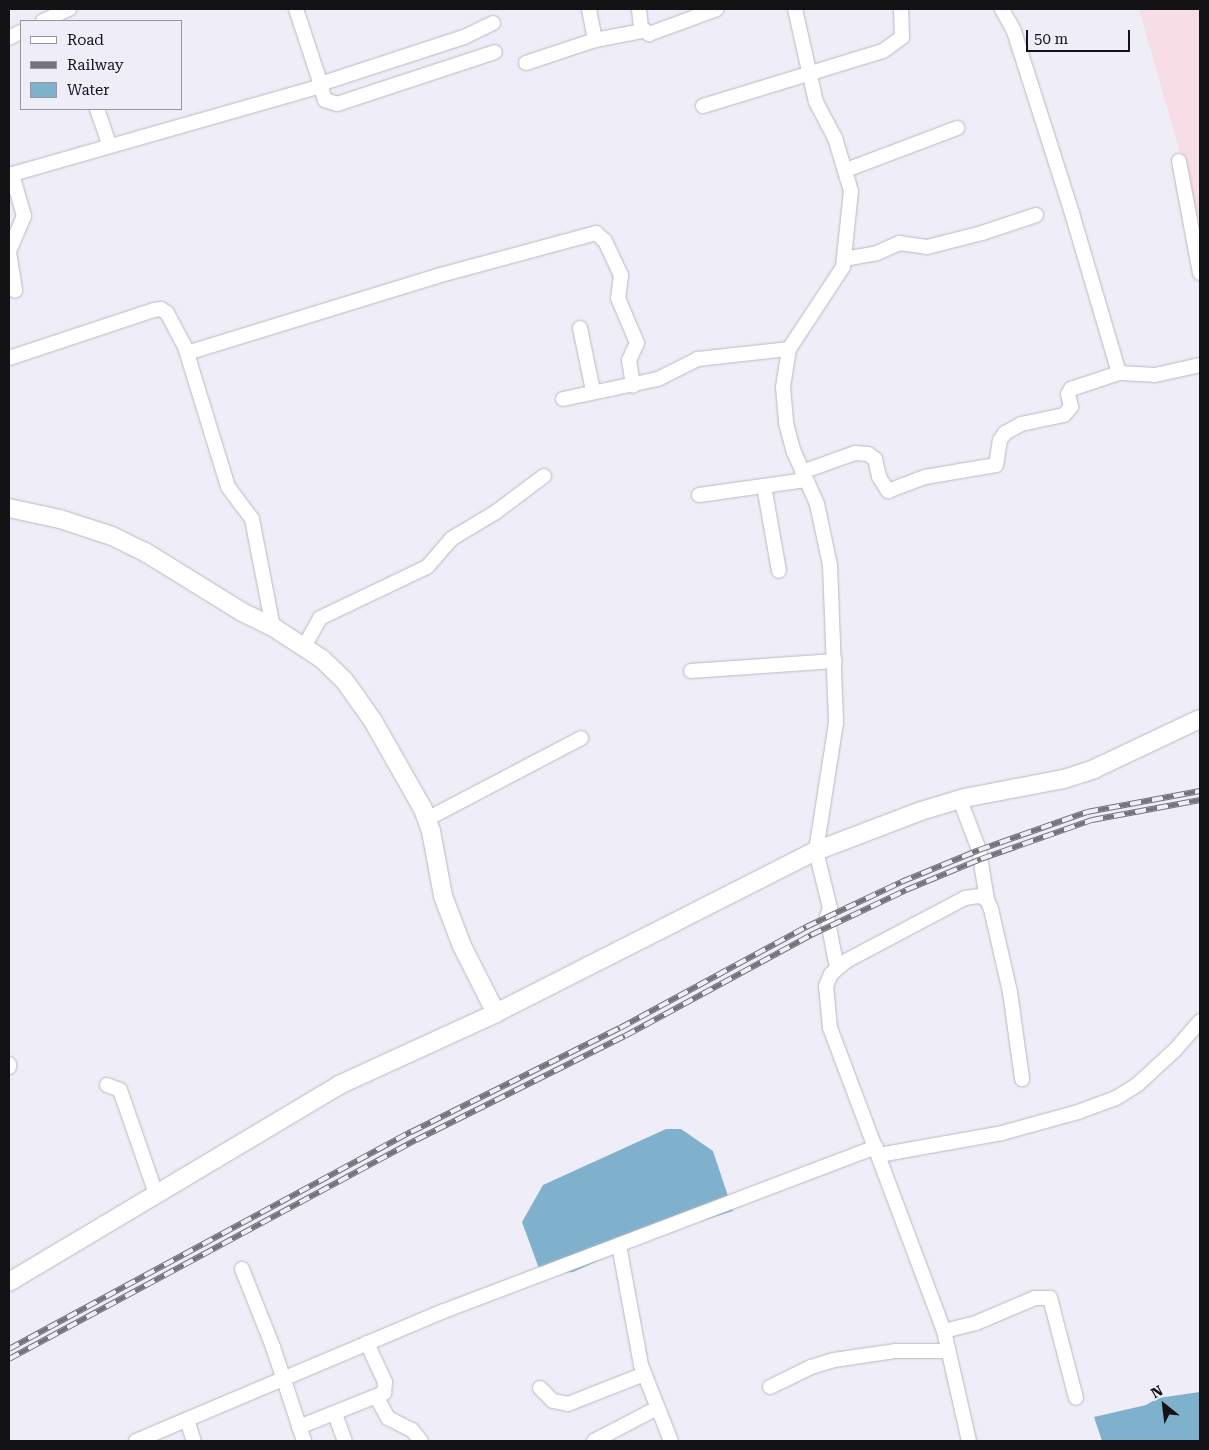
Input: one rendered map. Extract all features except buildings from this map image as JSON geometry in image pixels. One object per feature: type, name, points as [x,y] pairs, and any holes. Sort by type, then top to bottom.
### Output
[{"type":"street","points":[[296,9],[325,100],[337,104],[495,52]]},
{"type":"street","points":[[589,9],[596,40]]},
{"type":"street","points":[[638,9],[644,31]]},
{"type":"street","points":[[526,63],[596,40],[644,31],[657,33],[717,9]]},
{"type":"street","points":[[795,9],[816,102],[835,138],[851,190],[844,259],[789,349],[784,366],[786,423],[804,476],[817,504],[826,536],[835,661],[836,723],[816,851],[830,908],[827,918],[837,968]]},
{"type":"street","points":[[702,106],[738,98],[808,72],[896,45],[904,31],[901,9]]},
{"type":"street","points":[[1002,9],[1014,31],[1072,213],[1119,373]]},
{"type":"street","points":[[46,20],[65,14]]},
{"type":"street","points":[[15,291],[9,252],[24,216],[10,175],[320,84],[464,37],[493,23]]},
{"type":"street","points":[[97,110],[110,146]]},
{"type":"street","points":[[846,170],[957,128]]},
{"type":"street","points":[[1179,161],[1200,273]]},
{"type":"street","points":[[844,259],[877,253],[899,243],[927,247],[982,234],[1036,215]]},
{"type":"street","points":[[187,353],[446,273],[596,232],[605,242],[621,275],[618,298],[637,344],[629,360],[633,386]]},
{"type":"street","points":[[9,358],[161,309],[173,322],[187,353],[228,487],[252,519],[273,627]]},
{"type":"street","points":[[580,328],[592,391]]},
{"type":"street","points":[[563,399],[592,391],[633,386],[670,374],[698,359],[789,349]]},
{"type":"street","points":[[699,495],[764,486],[804,476],[855,453],[868,454],[874,460],[881,482],[888,491],[925,477],[996,464],[1000,440],[1004,433],[1021,424],[1064,415],[1071,407],[1068,394],[1071,389],[1119,373],[1155,375],[1200,365]]},
{"type":"street","points":[[304,647],[320,618],[427,568],[451,539],[496,512],[544,476]]},
{"type":"street","points":[[764,486],[779,571]]},
{"type":"street","points":[[9,508],[60,519],[112,536],[273,627],[304,647],[344,680],[359,700],[427,819],[443,896],[462,946],[496,1013]]},
{"type":"street","points":[[691,671],[835,661]]},
{"type":"street","points":[[9,1282],[339,1086],[496,1013],[816,851],[892,820],[960,800],[1064,779],[1140,750],[1200,719]]},
{"type":"street","points":[[427,819],[581,738]]},
{"type":"street","points":[[960,800],[979,850],[987,900],[1010,992],[1022,1079]]},
{"type":"street","points":[[969,1441],[947,1351],[944,1331],[830,1028],[826,986],[837,968],[965,898],[980,896],[987,900]]},
{"type":"street","points":[[137,1441],[367,1344],[619,1245],[877,1151],[1002,1133],[1078,1112],[1116,1098],[1138,1084],[1175,1050],[1200,1021]]},
{"type":"street","points":[[107,1085],[120,1090],[156,1194]]},
{"type":"street","points":[[619,1245],[644,1374],[671,1441]]},
{"type":"street","points":[[242,1269],[304,1441]]},
{"type":"street","points":[[944,1331],[976,1323],[1035,1298],[1050,1298],[1076,1398]]},
{"type":"street","points":[[299,1427],[377,1398],[384,1393],[386,1387],[367,1344]]},
{"type":"street","points":[[770,1388],[811,1367],[834,1360],[896,1351],[947,1351]]},
{"type":"street","points":[[540,1388],[553,1401],[568,1404],[644,1374]]},
{"type":"street","points":[[377,1398],[388,1418],[412,1430],[421,1441]]},
{"type":"street","points":[[594,1441],[657,1408]]},
{"type":"street","points":[[335,1414],[345,1441]]},
{"type":"street","points":[[187,1420],[194,1441]]},
{"type":"shaded area","points":[[1139,9],[1200,9],[1200,223]]},
{"type":"water","points":[[666,1129],[681,1129],[713,1151],[733,1211],[651,1237],[573,1272],[541,1274],[522,1222],[543,1185]]},
{"type":"water","points":[[1200,1392],[1200,1441],[1102,1441],[1094,1417],[1146,1405],[1158,1398]]},
{"type":"railway","points":[[9,1349],[411,1132],[620,1028],[806,927],[901,882],[979,850],[1087,812],[1200,791]]},
{"type":"railway","points":[[9,1359],[416,1140],[625,1036],[811,935],[906,890],[981,859],[1092,820],[1200,800]]}]
